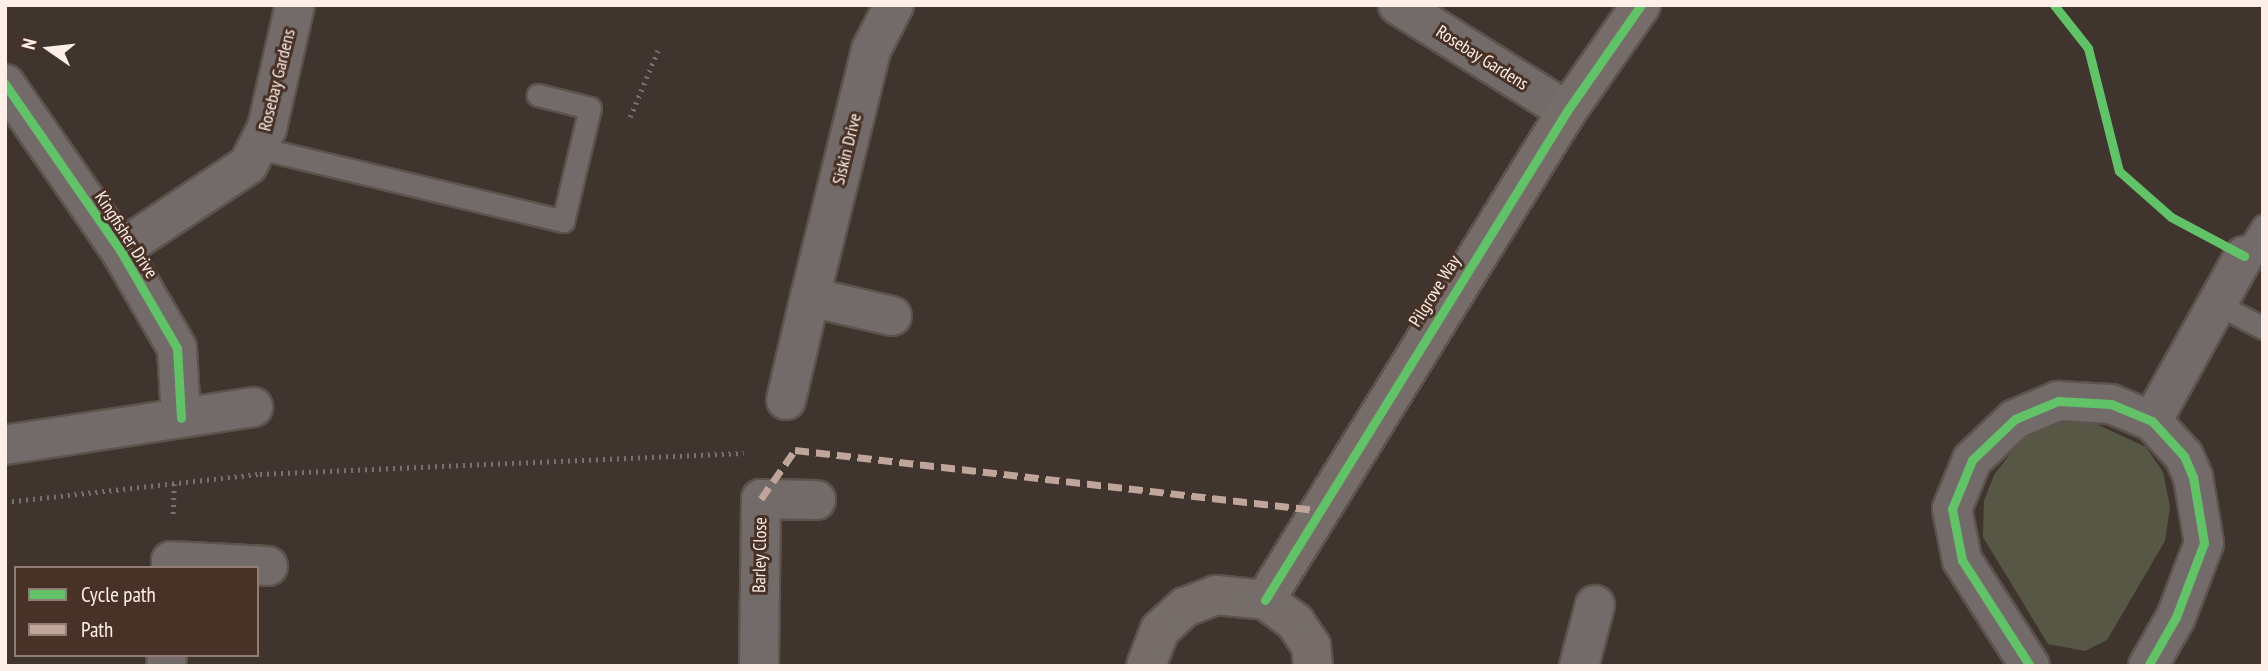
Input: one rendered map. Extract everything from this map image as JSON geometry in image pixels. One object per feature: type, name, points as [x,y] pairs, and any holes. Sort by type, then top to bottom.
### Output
[{"type":"street","name":"Rosebay Gardens","points":[[120,250],[234,178],[259,148],[295,5]]},
{"type":"street","name":"Siskin Drive","points":[[786,400],[871,50],[894,5]]},
{"type":"street","name":"Rosebay Gardens","points":[[1398,5],[1567,111]]},
{"type":"street","name":"Pilgrove Way","points":[[1265,600],[1567,111],[1641,5]]},
{"type":"street","name":"Kingfisher Drive","points":[[5,84],[120,250],[177,348],[181,418]]},
{"type":"street","points":[[2152,421],[2254,241]]},
{"type":"street","points":[[810,296],[892,316]]},
{"type":"street","points":[[2030,666],[1962,560],[1952,509],[1972,460],[2015,419],[2058,401],[2111,404],[2152,421],[2184,456],[2204,543],[2176,617],[2148,666]]},
{"type":"street","points":[[5,445],[253,407]]},
{"type":"street","name":"Barley Close","points":[[759,666],[761,499],[816,500]]},
{"type":"street","points":[[171,566],[171,561],[268,566]]},
{"type":"street","points":[[1146,666],[1160,630],[1185,607],[1216,595],[1265,600],[1295,622],[1311,646],[1313,666]]},
{"type":"street","points":[[1579,666],[1595,605]]},
{"type":"lane","points":[[259,148],[563,221],[590,108],[538,95]]},
{"type":"lane","points":[[2219,304],[2263,328]]},
{"type":"path","points":[[627,125],[658,50]]},
{"type":"path","points":[[5,502],[260,474],[753,452]]},
{"type":"green space","points":[[2058,422],[2094,423],[2146,447],[2163,472],[2170,507],[2165,541],[2107,640],[2085,651],[2048,644],[1983,537],[1984,501],[1994,475],[2023,437]]},
{"type":"marked path","points":[[761,499],[795,450],[1316,510]]},
{"type":"cycle path","points":[[1265,600],[1567,111],[1641,5]]},
{"type":"cycle path","points":[[2054,5],[2088,48],[2119,171],[2171,217],[2244,256]]},
{"type":"cycle path","points":[[5,84],[120,250],[177,348],[181,418]]},
{"type":"cycle path","points":[[2030,666],[1962,560],[1952,509],[1972,460],[2015,419],[2058,401],[2111,404],[2152,421],[2184,456],[2193,477],[2204,543],[2176,617],[2148,666]]}]
